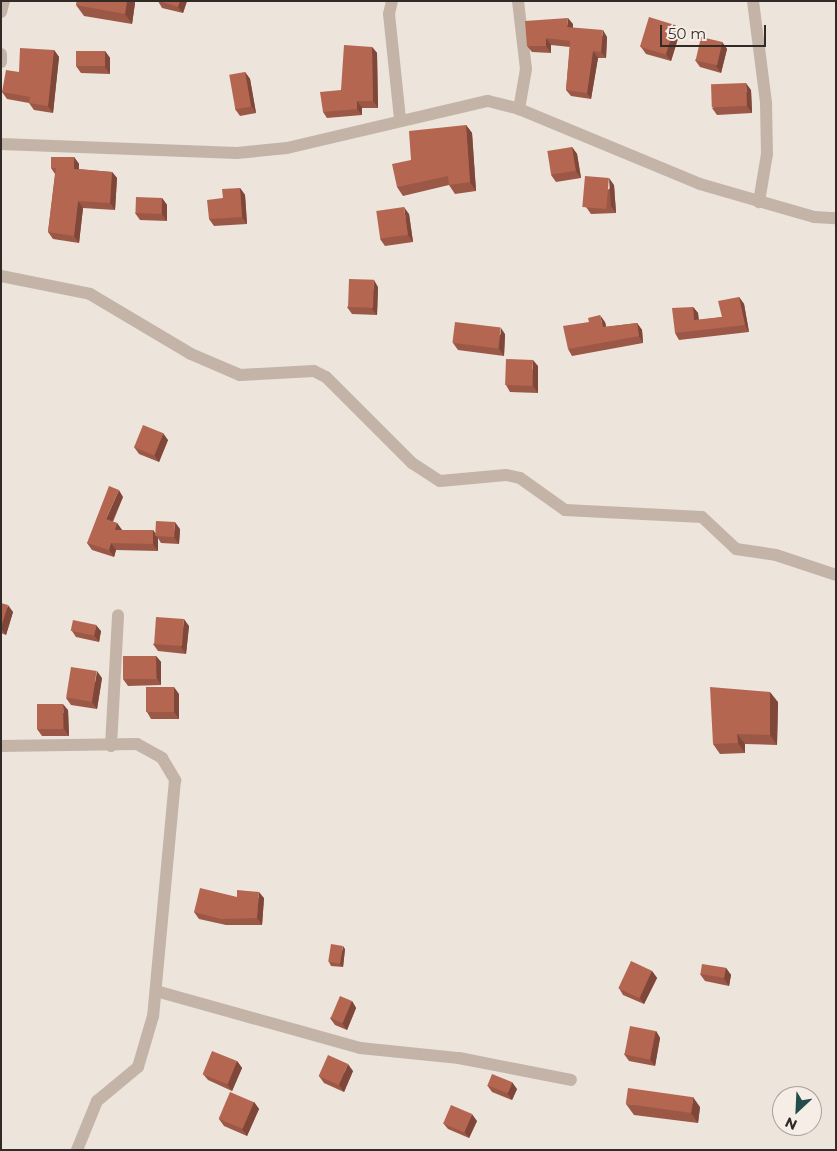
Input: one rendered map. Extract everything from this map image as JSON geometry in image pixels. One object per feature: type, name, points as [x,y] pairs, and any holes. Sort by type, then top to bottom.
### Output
[{"type":"street","points":[[1,12],[4,1]]},
{"type":"street","points":[[392,1],[389,14],[400,118]]},
{"type":"street","points":[[518,1],[526,69],[519,109]]},
{"type":"street","points":[[753,1],[766,103],[768,154],[759,202]]},
{"type":"street","points":[[1,54],[1,62]]},
{"type":"street","points":[[1,144],[237,153],[287,148],[400,118],[488,101],[519,109],[640,162],[759,202],[836,218]]},
{"type":"street","points":[[1,276],[90,294],[192,354],[240,375],[314,371],[326,376],[412,464],[440,481],[506,475],[520,478],[565,510],[702,517],[736,549],[776,556],[836,574]]},
{"type":"street","points":[[111,746],[118,615]]},
{"type":"street","points":[[1,746],[111,746],[137,744],[154,750],[172,769],[175,780],[156,991],[138,1067],[97,1101],[77,1150]]},
{"type":"street","points":[[156,991],[360,1048],[460,1058],[571,1080]]},
{"type":"building","points":[[77,1],[127,1],[125,14],[76,5]]},
{"type":"building","points":[[159,1],[180,1],[178,7]]},
{"type":"building","points":[[649,17],[675,25],[666,55],[640,47]]},
{"type":"building","points":[[568,18],[567,27],[603,30],[601,52],[593,51],[587,93],[566,90],[570,41],[546,38],[546,46],[527,46],[525,21]]},
{"type":"building","points":[[701,37],[722,42],[717,65],[696,60]]},
{"type":"building","points":[[344,45],[372,47],[373,101],[357,101],[357,109],[323,112],[320,92],[341,90]]},
{"type":"building","points":[[20,48],[54,50],[48,106],[29,103],[30,97],[2,92],[6,70],[19,72]]},
{"type":"building","points":[[76,51],[105,51],[105,66],[76,66]]},
{"type":"building","points":[[245,72],[251,106],[235,109],[229,75]]},
{"type":"building","points":[[746,83],[747,106],[712,107],[711,84]]},
{"type":"building","points":[[466,125],[470,182],[449,185],[448,176],[397,187],[392,164],[411,160],[409,131]]},
{"type":"building","points":[[572,147],[576,171],[551,175],[547,151]]},
{"type":"building","points":[[51,157],[74,157],[74,169],[112,172],[110,203],[78,201],[74,236],[48,232],[56,168],[51,168]]},
{"type":"building","points":[[585,176],[609,178],[606,209],[582,207]]},
{"type":"building","points":[[240,188],[242,217],[209,219],[207,200],[223,198],[222,189]]},
{"type":"building","points":[[136,197],[162,198],[161,214],[135,213]]},
{"type":"building","points":[[404,207],[408,235],[380,239],[376,211]]},
{"type":"building","points":[[349,279],[374,280],[373,308],[348,307]]},
{"type":"building","points":[[739,297],[745,325],[675,333],[672,308],[693,307],[694,320],[722,317],[718,301]]},
{"type":"building","points":[[600,315],[603,327],[637,323],[639,336],[568,349],[563,326],[589,322],[588,318]]},
{"type":"building","points":[[455,322],[501,328],[498,348],[452,343]]},
{"type":"building","points":[[506,359],[533,360],[532,386],[505,385]]},
{"type":"building","points":[[143,425],[163,433],[154,455],[134,447]]},
{"type":"building","points":[[109,486],[119,490],[106,519],[117,523],[115,530],[153,530],[153,544],[111,543],[109,550],[87,543]]},
{"type":"building","points":[[156,521],[175,522],[174,537],[155,536]]},
{"type":"building","points":[[1,603],[8,605],[1,627]]},
{"type":"building","points":[[156,617],[184,619],[182,646],[154,644]]},
{"type":"building","points":[[73,620],[96,625],[94,636],[71,631]]},
{"type":"building","points":[[123,656],[156,656],[156,679],[123,679]]},
{"type":"building","points":[[71,667],[97,671],[92,702],[66,698]]},
{"type":"building","points":[[146,687],[174,687],[174,712],[146,712]]},
{"type":"building","points":[[710,687],[770,692],[770,735],[737,734],[738,743],[713,744]]},
{"type":"building","points":[[37,704],[63,704],[63,729],[37,729]]},
{"type":"building","points":[[200,888],[237,897],[237,890],[259,892],[257,918],[221,919],[194,912]]},
{"type":"building","points":[[331,944],[343,946],[340,964],[328,962]]},
{"type":"building","points":[[631,961],[652,971],[639,998],[618,988]]},
{"type":"building","points":[[702,964],[726,968],[724,978],[700,974]]},
{"type":"building","points":[[340,996],[352,1001],[343,1023],[331,1018]]},
{"type":"building","points":[[630,1026],[656,1031],[650,1059],[624,1054]]},
{"type":"building","points":[[212,1051],[237,1061],[228,1084],[203,1074]]},
{"type":"building","points":[[328,1055],[348,1064],[339,1085],[319,1076]]},
{"type":"building","points":[[492,1074],[512,1082],[508,1093],[488,1085]]},
{"type":"building","points":[[628,1088],[693,1097],[691,1113],[626,1104]]},
{"type":"building","points":[[230,1092],[254,1102],[243,1129],[219,1119]]},
{"type":"building","points":[[451,1105],[472,1114],[464,1132],[443,1123]]}]
